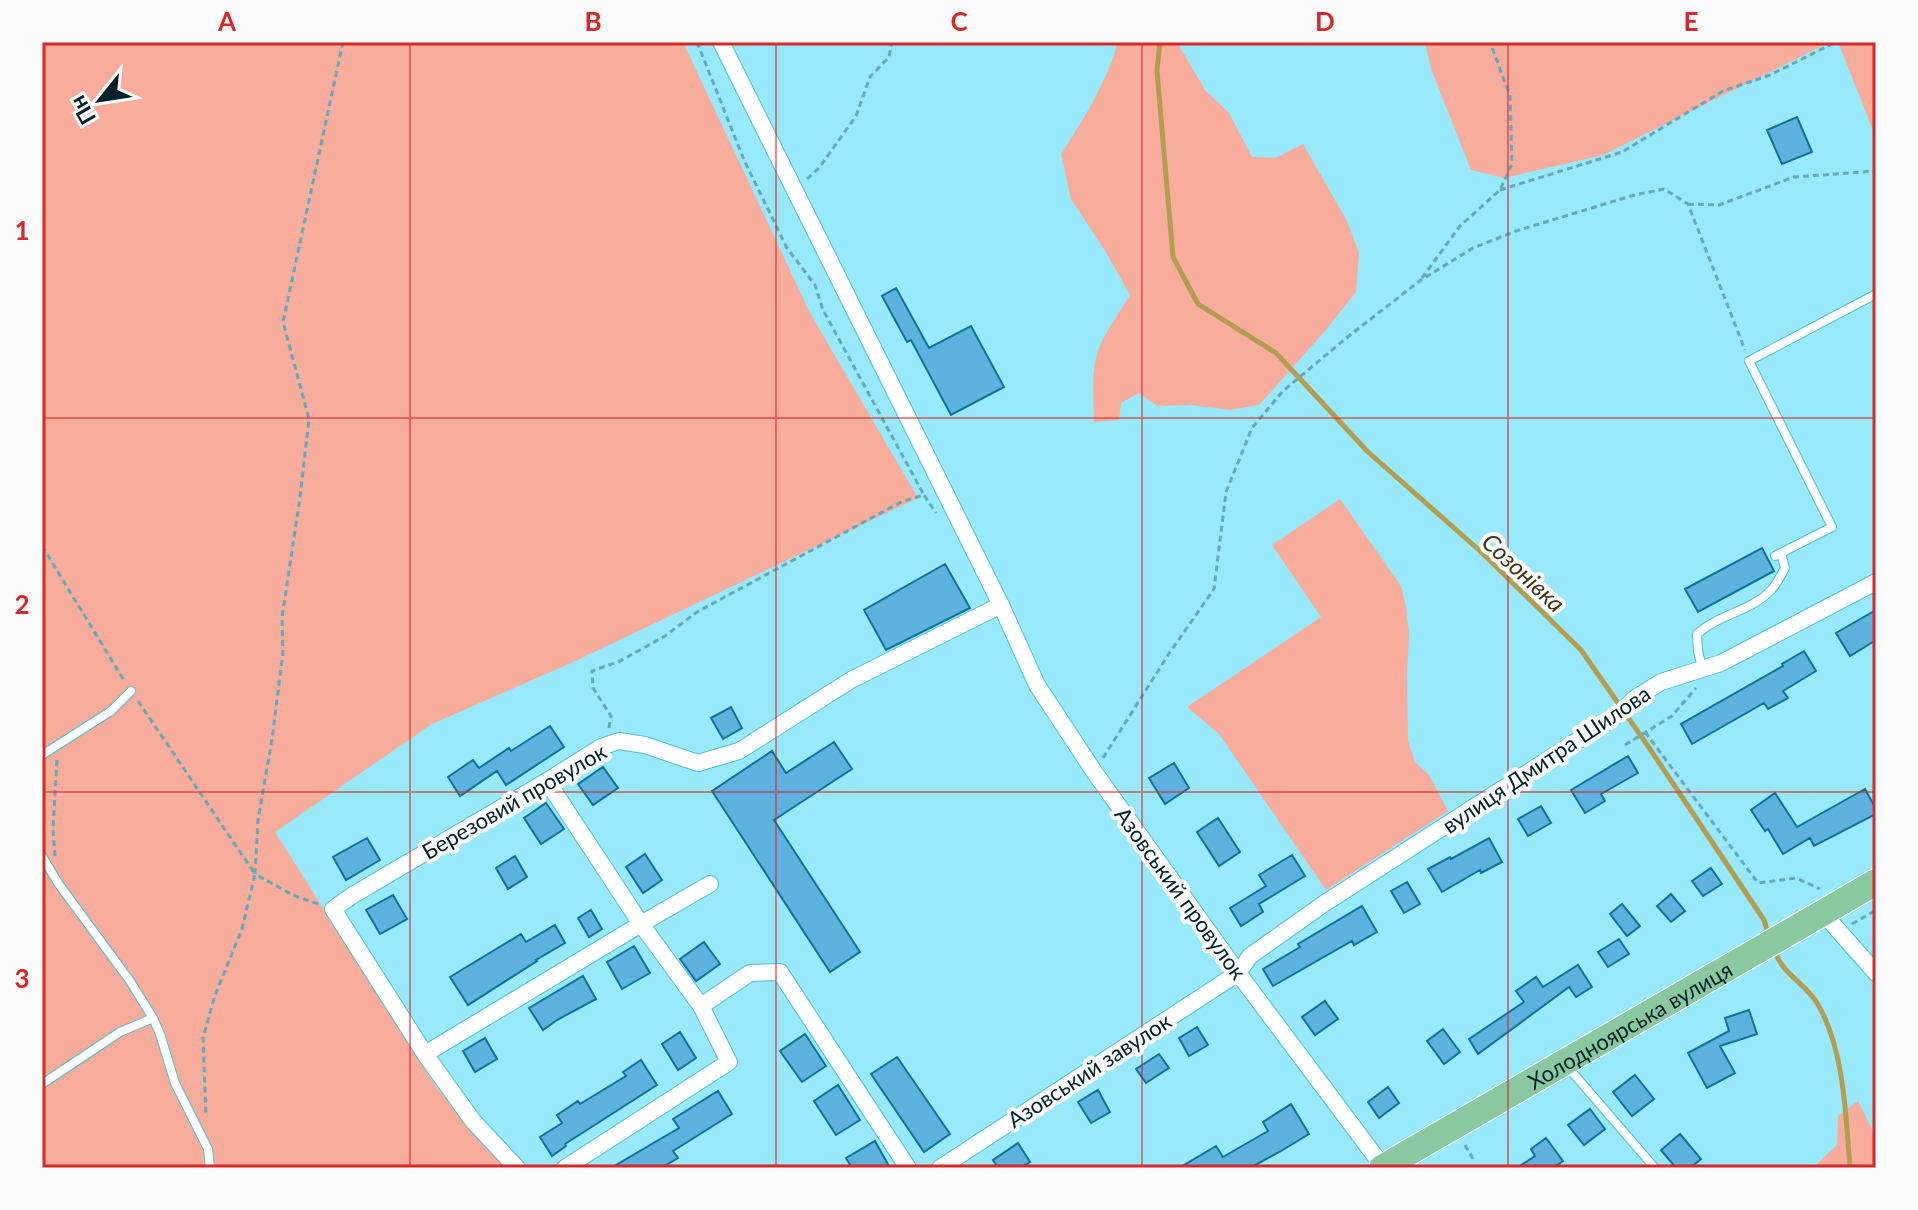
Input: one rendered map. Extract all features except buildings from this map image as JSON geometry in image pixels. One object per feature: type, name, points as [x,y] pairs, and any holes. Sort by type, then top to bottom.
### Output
[{"type":"main road","name":"Холодноярська вулиця","points":[[1383,1168],[1876,882]]},
{"type":"street","name":"Азовський провулок","points":[[721,42],[1001,605],[1037,685],[1095,773],[1238,973],[1383,1168]]},
{"type":"street","name":"вулиця Дмитра Шилова","points":[[1238,973],[1250,956],[1325,903],[1622,712],[1634,699],[1661,682],[1721,663],[1876,582]]},
{"type":"street","name":"Березовий провулок","points":[[333,909],[601,747],[619,741],[645,745],[698,763],[739,751],[851,680],[1001,605]]},
{"type":"street","points":[[547,781],[641,924],[701,1006],[729,1062],[565,1168]]},
{"type":"street","points":[[425,1054],[710,884]]},
{"type":"street","points":[[333,909],[425,1054],[473,1121],[517,1168]]},
{"type":"street","points":[[1827,911],[1876,973]]},
{"type":"street","points":[[701,1006],[750,973],[780,972],[908,1168]]},
{"type":"street","name":"Азовський завулок","points":[[940,1168],[1238,973]]},
{"type":"lane","points":[[1703,669],[1697,634],[1708,624],[1758,601],[1772,590],[1785,568],[1778,554],[1832,527],[1749,361],[1876,294]]},
{"type":"lane","points":[[42,755],[111,711],[131,691]]},
{"type":"lane","points":[[42,856],[153,1018],[175,1083],[208,1149],[210,1168]]},
{"type":"lane","points":[[42,1084],[120,1032],[153,1018]]},
{"type":"lane","points":[[1563,1062],[1655,1168]]},
{"type":"path","points":[[208,1149],[203,1038],[214,998],[242,929],[255,874],[258,820],[283,653],[282,617],[309,419],[283,322],[343,42]]},
{"type":"path","points":[[697,42],[744,160],[787,248],[815,285],[823,310],[939,518]]},
{"type":"path","points":[[794,192],[819,168],[856,116],[870,77],[889,57],[892,42]]},
{"type":"path","points":[[1421,280],[1460,226],[1500,190],[1512,164],[1510,96],[1490,42]]},
{"type":"path","points":[[1500,190],[1622,152],[1723,91],[1770,75],[1836,42]]},
{"type":"path","points":[[1095,773],[1168,655],[1214,589],[1226,492],[1252,428],[1283,391],[1421,280],[1473,248],[1516,231],[1631,196],[1664,189],[1688,204],[1719,205],[1794,177],[1876,171]]},
{"type":"path","points":[[1688,204],[1749,361]]},
{"type":"path","points":[[601,747],[611,716],[593,688],[592,671],[620,661],[665,636],[697,612],[783,564],[901,502],[924,495]]},
{"type":"path","points":[[42,546],[131,691],[255,874],[293,895],[333,909]]},
{"type":"path","points":[[1625,745],[1672,716],[1721,663]]},
{"type":"path","points":[[1645,732],[1758,883],[1796,878],[1827,911],[1876,910]]},
{"type":"path","points":[[58,883],[53,829],[55,783],[58,748],[67,739]]},
{"type":"shaded area","points":[[42,42],[683,42],[810,313],[918,498],[571,663],[432,724],[275,832],[437,1088],[505,1168],[42,1168]]},
{"type":"shaded area","points":[[1118,42],[1177,42],[1205,90],[1229,113],[1252,157],[1275,158],[1303,144],[1347,221],[1359,253],[1356,292],[1259,405],[1230,410],[1190,405],[1157,406],[1139,393],[1121,403],[1119,420],[1094,422],[1096,358],[1106,333],[1130,295],[1071,199],[1061,154],[1094,100]]},
{"type":"shaded area","points":[[1425,42],[1830,42],[1603,155],[1504,178],[1471,170],[1431,69]]},
{"type":"shaded area","points":[[1838,42],[1876,42],[1876,138]]},
{"type":"shaded area","points":[[1340,499],[1401,586],[1409,635],[1408,741],[1415,762],[1429,775],[1448,811],[1326,890],[1219,734],[1187,707],[1321,617],[1272,545]]},
{"type":"shaded area","points":[[1858,1101],[1876,1137],[1876,1168],[1813,1168],[1837,1145],[1838,1116]]},
{"type":"waterway","name":"Созонівка","points":[[1160,42],[1157,71],[1173,257],[1198,304],[1276,353],[1367,451],[1479,550],[1581,650],[1764,920],[1768,933]]},
{"type":"waterway","name":"Созонівка","points":[[1774,950],[1783,966],[1817,1003],[1833,1040],[1842,1083],[1850,1168]]}]
